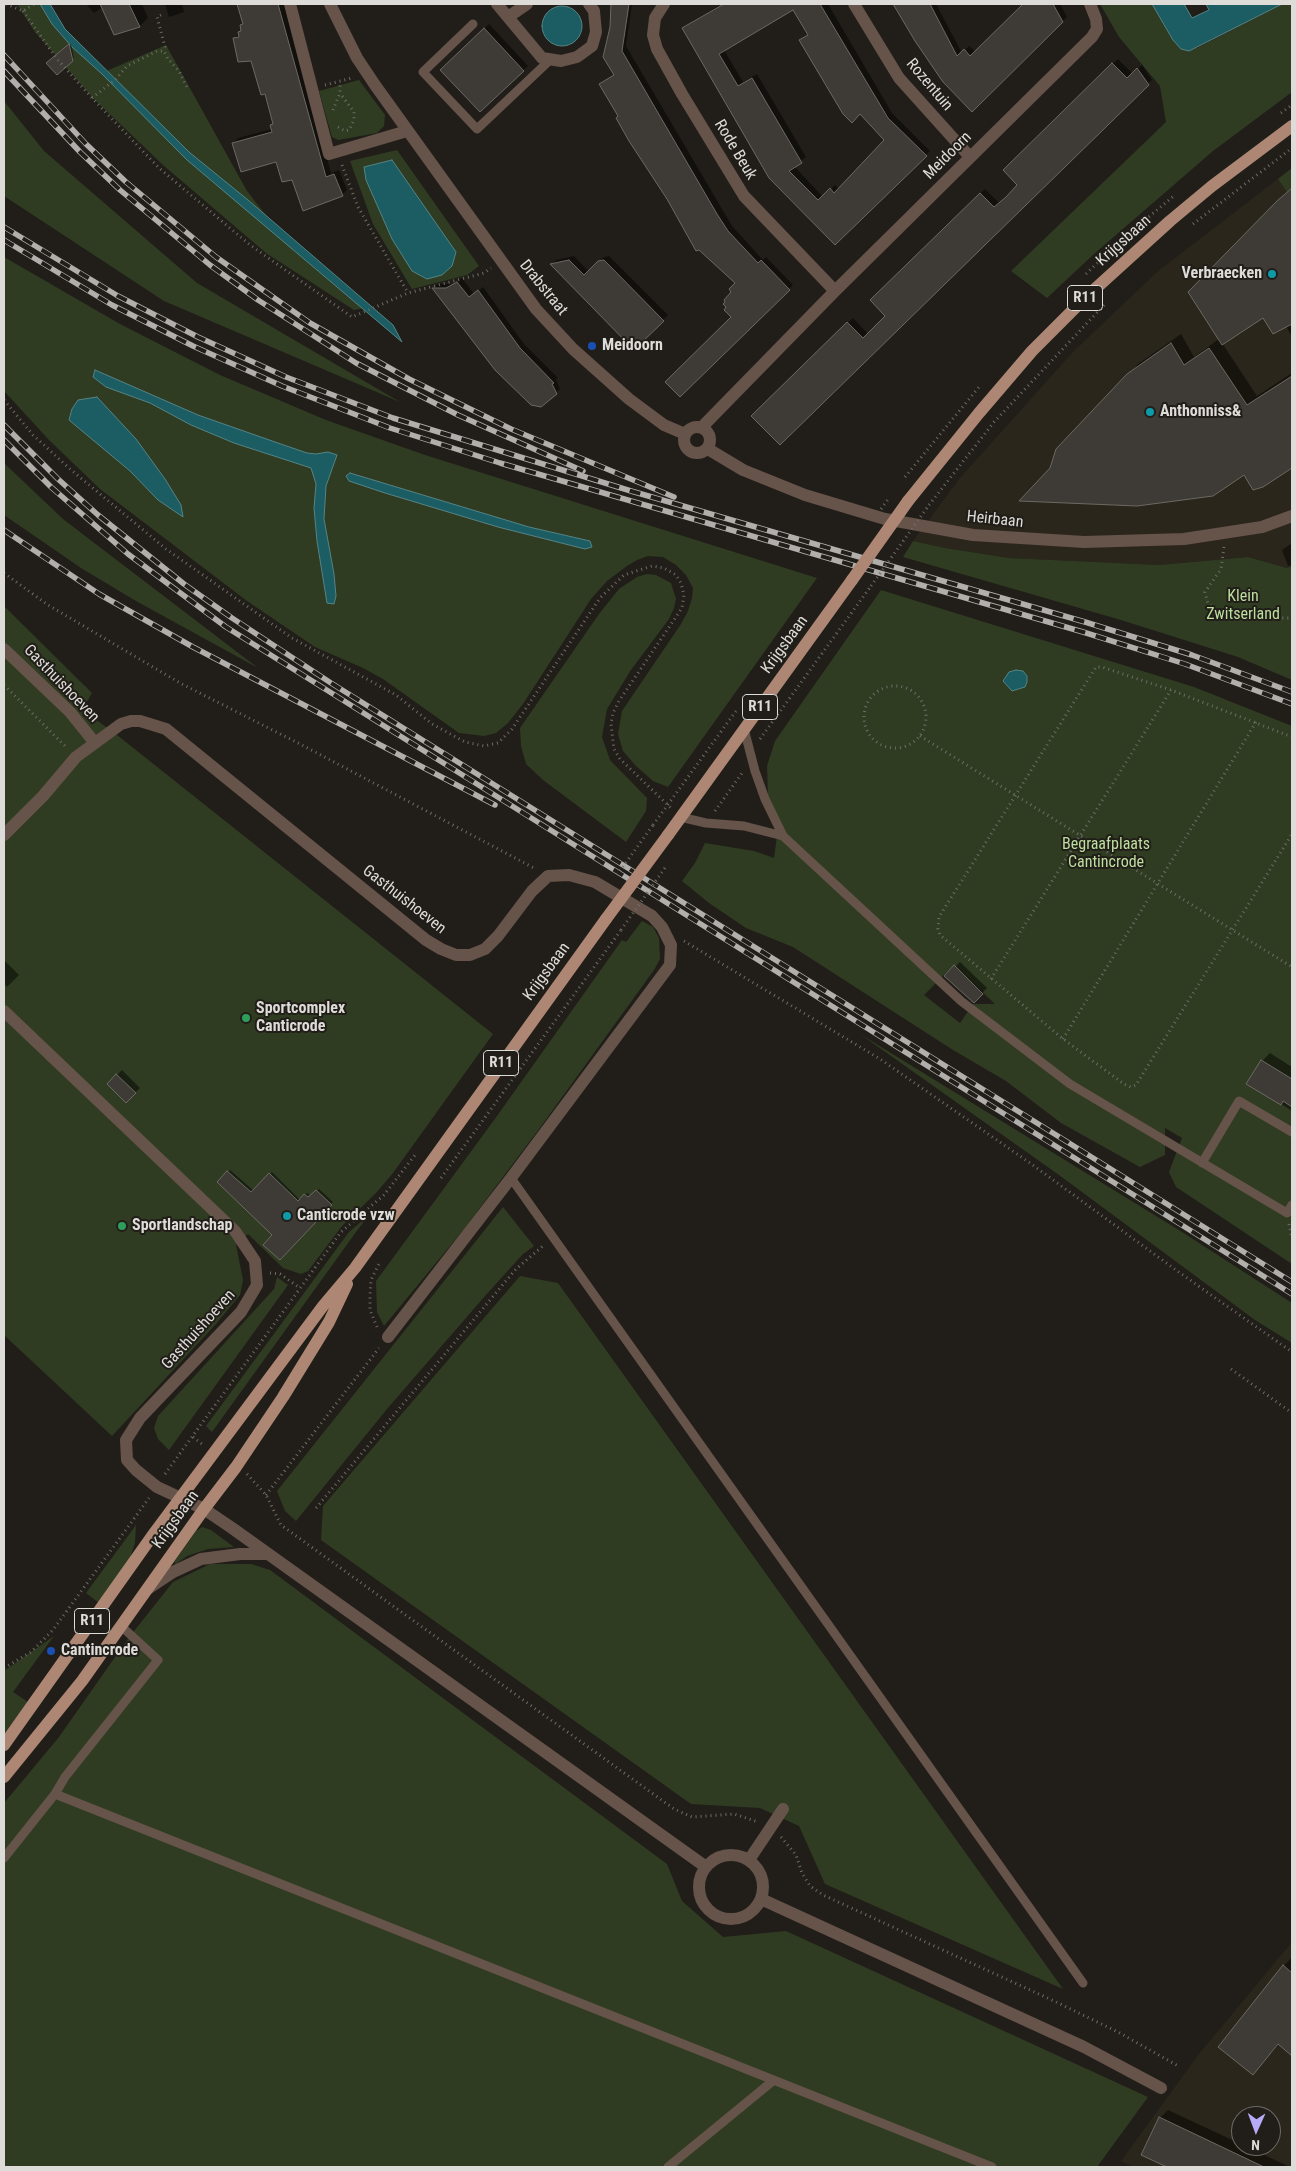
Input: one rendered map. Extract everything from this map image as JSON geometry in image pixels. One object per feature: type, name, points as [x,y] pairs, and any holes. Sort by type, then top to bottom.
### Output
[{"type":"main road","name":"Krijgsbaan","points":[[4,1745],[181,1498],[216,1454],[323,1306],[355,1268],[908,501],[978,413],[1032,351],[1084,299],[1177,215],[1292,126]]},
{"type":"main road","name":"Krijgsbaan","points":[[4,1778],[65,1703],[236,1467],[283,1397],[329,1322],[355,1268]]},
{"type":"street","points":[[290,4],[329,154],[407,131]]},
{"type":"street","name":"Drabstraat","points":[[330,4],[357,58],[407,131],[536,309],[573,349],[643,410],[664,425],[685,434]]},
{"type":"street","points":[[497,4],[542,58],[561,62],[577,57],[592,46],[596,32],[594,11],[589,4]]},
{"type":"street","points":[[508,17],[527,4]]},
{"type":"street","name":"Rode Beuk","points":[[664,4],[655,18],[653,35],[657,49],[682,94],[744,196],[835,291]]},
{"type":"street","name":"Rozentuin","points":[[854,4],[899,78],[970,157]]},
{"type":"street","name":"Meidoorn","points":[[702,427],[835,291],[1092,37],[1097,28],[1096,19],[1090,4]]},
{"type":"street","points":[[692,427],[702,427],[709,433],[711,441],[708,449],[702,453],[693,454],[686,449],[683,442],[685,434],[692,427]]},
{"type":"street","name":"Heirbaan","points":[[708,449],[743,470],[805,495],[885,519],[973,535],[1084,542],[1174,540],[1226,534],[1262,527],[1292,516]]},
{"type":"street","name":"Gasthuishoeven","points":[[4,649],[70,712],[95,743]]},
{"type":"street","name":"Gasthuishoeven","points":[[4,835],[43,796],[76,757],[121,724],[131,720],[166,729],[426,940],[456,955],[470,956],[485,949],[498,936],[532,891],[548,876]]},
{"type":"street","points":[[388,1337],[511,1178],[670,966],[670,945],[662,927],[652,916],[595,882],[568,874],[548,876]]},
{"type":"street","points":[[4,1011],[234,1231],[255,1261],[257,1272]]},
{"type":"street","name":"Gasthuishoeven","points":[[257,1272],[257,1285],[241,1312],[140,1418],[126,1440],[128,1460],[136,1470],[157,1487],[204,1509],[706,1867]]},
{"type":"street","points":[[146,1590],[173,1572],[201,1559],[240,1554],[268,1554]]},
{"type":"street","points":[[749,1860],[783,1809]]},
{"type":"street","points":[[730,1855],[749,1860],[762,1877],[761,1899],[747,1915],[736,1919],[726,1919],[715,1915],[707,1908],[700,1893],[700,1877],[706,1867],[712,1860],[730,1855]]},
{"type":"street","points":[[761,1899],[1084,2047],[1161,2088]]},
{"type":"lane","points":[[473,24],[423,72],[477,128],[550,60]]},
{"type":"lane","points":[[744,728],[765,799],[783,836],[961,1001],[1070,1084],[1288,1213],[1292,1205]]},
{"type":"lane","points":[[680,817],[706,823],[744,826],[783,836]]},
{"type":"lane","points":[[1202,1163],[1239,1101],[1292,1132]]},
{"type":"lane","points":[[511,1178],[1082,1983]]},
{"type":"lane","points":[[4,1858],[56,1794],[65,1777],[158,1660],[121,1626]]},
{"type":"lane","points":[[56,1794],[992,2167]]},
{"type":"lane","points":[[668,2167],[774,2080]]},
{"type":"path","points":[[6,4],[23,11],[57,58],[92,98],[159,168],[243,239],[352,317],[408,293],[484,273],[501,262]]},
{"type":"path","points":[[23,11],[34,4]]},
{"type":"path","points":[[161,15],[157,17],[165,47],[164,51],[168,59],[179,71],[187,87]]},
{"type":"path","points":[[92,98],[116,79],[127,66],[157,51],[164,51]]},
{"type":"path","points":[[312,89],[352,78]]},
{"type":"path","points":[[333,114],[340,94],[340,82]]},
{"type":"path","points":[[334,120],[337,126],[345,131],[352,127],[354,120],[354,112],[340,94]]},
{"type":"path","points":[[1190,226],[1292,148]]},
{"type":"path","points":[[337,152],[358,207],[408,293]]},
{"type":"path","points":[[706,823],[752,759],[763,734],[929,505],[994,422],[1046,364],[1108,301]]},
{"type":"path","points":[[4,400],[33,435],[70,469],[166,549],[292,638],[396,695],[432,724],[465,742],[484,746],[498,743],[512,729],[600,598],[624,576],[652,566],[664,568],[676,576],[682,583],[684,595],[682,608],[619,701],[613,713],[612,736],[614,749],[629,769],[680,817]]},
{"type":"path","points":[[1226,534],[1221,570],[1205,592],[1208,604],[1224,614],[1255,618],[1292,618]]},
{"type":"path","points":[[4,573],[48,606],[180,683],[401,796],[548,876]]},
{"type":"path","points":[[1292,737],[1172,690],[1102,667],[1096,668],[1015,794],[937,922],[940,935],[1063,1039],[1124,1084],[1131,1087],[1136,1085],[1292,834]]},
{"type":"path","points":[[4,685],[76,757]]},
{"type":"path","points":[[898,686],[910,690],[920,698],[925,707],[926,720],[920,736],[912,743],[894,748],[883,746],[872,738],[864,720],[865,708],[870,698],[878,691],[888,687],[898,686]]},
{"type":"path","points":[[991,979],[1172,690]]},
{"type":"path","points":[[1063,1039],[1256,722]]},
{"type":"path","points":[[920,736],[1292,967]]},
{"type":"path","points":[[614,879],[653,825]]},
{"type":"path","points":[[437,1183],[671,860]]},
{"type":"path","points":[[662,927],[880,1059],[1030,1163],[1292,1352]]},
{"type":"path","points":[[257,1272],[280,1274],[300,1288],[342,1232],[384,1195],[416,1154]]},
{"type":"path","points":[[316,1508],[516,1269],[554,1238]]},
{"type":"path","points":[[266,1495],[388,1337],[380,1331],[370,1310],[371,1280],[386,1254]]},
{"type":"path","points":[[1231,1369],[1292,1413]]},
{"type":"path","points":[[193,1437],[216,1454]]},
{"type":"path","points":[[236,1467],[250,1476],[266,1495],[281,1524],[674,1809],[692,1817],[734,1814],[751,1818],[770,1828],[786,1841],[796,1855],[802,1873],[810,1886],[823,1896],[1078,2012],[1180,2067]]},
{"type":"shaded area","points":[[1292,168],[1292,566],[1287,568],[1248,557],[1160,565],[1009,558],[913,541],[960,478],[1072,353],[1157,272]]},
{"type":"shaded area","points":[[1292,1942],[1292,2167],[1133,2167],[1121,2161],[1199,2054]]},
{"type":"green space","points":[[17,4],[40,4],[60,34],[102,73],[166,45],[247,191],[294,251],[364,308],[354,310],[266,253],[163,165],[93,98],[35,32]]},
{"type":"green space","points":[[1100,4],[1152,4],[1173,40],[1197,48],[1282,4],[1292,4],[1292,92],[1213,151],[1094,254],[1047,298],[1011,271],[1166,122],[1160,86],[1119,37]]},
{"type":"green space","points":[[359,80],[385,115],[384,126],[377,133],[338,140],[332,137],[319,91]]},
{"type":"green space","points":[[4,101],[44,151],[197,283],[400,402],[164,301],[4,196]]},
{"type":"green space","points":[[397,150],[479,266],[467,275],[412,289],[373,224],[350,161]]},
{"type":"green space","points":[[1292,168],[1292,199],[1278,179]]},
{"type":"green space","points":[[4,257],[120,324],[220,375],[326,420],[425,455],[817,578],[668,787],[653,781],[635,765],[623,751],[618,734],[622,711],[681,624],[692,598],[693,588],[686,575],[676,565],[663,557],[648,556],[637,560],[607,581],[591,599],[523,704],[508,723],[496,733],[484,736],[459,733],[383,679],[315,647],[247,601],[100,489],[49,440],[4,391]]},
{"type":"green space","points":[[4,463],[63,519],[258,668],[136,601],[81,568],[4,515]]},
{"type":"green space","name":"Klein Zwitserland","points":[[913,541],[1009,558],[1160,565],[1248,557],[1287,568],[1292,566],[1292,680],[1238,657],[1121,620],[903,557]]},
{"type":"green space","points":[[647,574],[656,575],[671,583],[676,599],[674,608],[669,619],[631,670],[607,709],[602,737],[610,760],[647,798],[646,811],[626,842],[543,780],[526,764],[521,746],[520,728],[599,614],[619,589],[637,577]]},
{"type":"green space","name":"Begraafplaats Cantincrode","points":[[881,590],[1194,687],[1292,726],[1292,1264],[1176,1187],[1169,1172],[1182,1138],[1165,1128],[1165,1155],[1140,1167],[1061,1123],[1006,1081],[953,1050],[793,947],[746,928],[709,903],[682,881],[695,863],[705,843],[754,851],[774,858],[779,822],[768,795],[767,766],[775,741]],"holes":[[[954,965],[995,1004],[973,1004],[960,1023],[924,995]]]},
{"type":"green space","name":"Sportcomplex Canticrode","points":[[4,606],[92,693],[82,710],[112,731],[493,1034],[393,1173],[376,1193],[342,1226],[308,1271],[301,1274],[283,1268],[248,1234],[236,1245],[243,1280],[240,1295],[216,1324],[112,1436],[4,1335]]},
{"type":"green space","points":[[642,921],[653,927],[659,938],[660,959],[654,970],[464,1229],[384,1326],[377,1312],[376,1281],[497,1116],[622,940],[626,942]]},
{"type":"green space","points":[[860,1034],[1182,1232],[1292,1303],[1292,1343],[1255,1320],[1059,1175]]},
{"type":"green space","points":[[503,1207],[534,1246],[523,1254],[485,1296],[387,1409],[296,1521],[285,1511],[277,1491]]},
{"type":"green space","points":[[369,1215],[212,1432],[206,1426],[349,1232]]},
{"type":"green space","points":[[520,1276],[558,1283],[1063,1989],[825,1884],[799,1826],[760,1808],[691,1804],[321,1540],[323,1506]]},
{"type":"green space","points":[[277,1277],[288,1285],[169,1450],[158,1439],[154,1428],[158,1416],[274,1289]]},
{"type":"green space","points":[[136,1525],[135,1543],[129,1561],[99,1603],[86,1593]]},
{"type":"green space","points":[[202,1527],[211,1530],[234,1547],[208,1549],[187,1556],[176,1564],[174,1562],[196,1531]]},
{"type":"green space","points":[[210,1564],[251,1564],[270,1570],[667,1864],[682,1901],[723,1937],[786,1931],[1148,2097],[1097,2167],[4,2167],[4,1803],[59,1737],[127,1640],[173,1582]]},
{"type":"green space","points":[[54,1636],[13,1692],[28,1702],[4,1734],[4,1671]]},
{"type":"water","points":[[40,4],[50,4],[65,29],[189,152],[248,200],[393,325],[402,342],[187,160],[102,74],[72,47],[52,24]]},
{"type":"water","points":[[1152,4],[1184,4],[1192,18],[1209,10],[1206,4],[1282,4],[1189,51],[1181,49],[1173,40]]},
{"type":"water","points":[[562,6],[576,12],[582,26],[576,40],[562,46],[548,40],[542,26],[548,12]]},
{"type":"water","points":[[392,160],[456,252],[452,266],[442,275],[427,279],[412,271],[392,239],[366,180],[364,167]]},
{"type":"water","points":[[95,370],[198,415],[307,453],[328,452],[337,455],[326,486],[324,519],[334,574],[336,596],[334,604],[327,603],[317,541],[314,508],[316,484],[311,468],[234,443],[191,425],[150,403],[106,387],[93,377]]},
{"type":"water","points":[[97,397],[136,439],[165,479],[181,505],[183,517],[158,500],[130,471],[69,420],[72,409],[78,400]]},
{"type":"water","points":[[350,473],[529,527],[590,541],[592,547],[585,549],[498,527],[385,493],[349,481],[346,476]]},
{"type":"water","points":[[1023,671],[1027,676],[1027,682],[1025,687],[1012,691],[1003,681],[1009,672]]},
{"type":"building","points":[[100,4],[129,4],[140,27],[114,35]]},
{"type":"building","points":[[237,4],[278,4],[326,177],[334,174],[343,196],[303,211],[292,180],[282,182],[276,162],[241,172],[232,143],[272,132],[270,125],[273,124],[265,94],[261,95],[251,61],[238,62],[233,38],[239,37],[240,25],[243,24]]},
{"type":"building","points":[[611,4],[629,4],[622,51],[717,214],[728,231],[758,263],[761,260],[790,290],[680,397],[665,382],[731,317],[724,310],[726,307],[723,304],[731,292],[729,289],[735,283],[699,250],[696,251],[667,199],[629,141],[616,118],[618,116],[599,84],[614,75],[603,57],[610,27]]},
{"type":"building","points":[[724,4],[820,4],[888,118],[927,156],[835,245],[769,178],[682,28]],"holes":[[[793,10],[808,35],[799,40],[843,114],[852,123],[860,114],[884,140],[834,193],[830,188],[818,200],[789,171],[802,163],[752,78],[738,86],[719,54]]]},
{"type":"building","points":[[893,4],[930,4],[957,56],[964,49],[970,56],[1023,4],[1053,4],[1063,22],[972,112],[943,82]]},
{"type":"building","points":[[484,28],[524,71],[480,112],[440,70]]},
{"type":"building","points":[[69,44],[73,61],[57,75],[46,63]]},
{"type":"building","points":[[1112,63],[1127,78],[1137,68],[1149,85],[780,445],[751,416],[847,322],[863,338],[885,316],[870,300],[980,193],[994,207],[1006,197],[1017,185],[1003,170]]},
{"type":"building","points":[[1292,188],[1292,324],[1273,334],[1263,318],[1222,345],[1188,292]]},
{"type":"building","points":[[569,260],[584,275],[598,261],[604,260],[664,321],[634,350],[550,264]]},
{"type":"building","points":[[457,282],[469,297],[478,290],[520,348],[554,383],[552,384],[557,394],[541,407],[531,405],[495,370],[432,288],[446,288]]},
{"type":"building","name":"Anthonniss&","points":[[1171,343],[1184,365],[1209,348],[1247,405],[1292,376],[1292,468],[1263,487],[1253,490],[1244,475],[1213,496],[1137,506],[1019,501],[1050,468],[1056,449],[1127,374]]},
{"type":"building","points":[[954,965],[983,994],[974,1003],[944,976]]},
{"type":"building","points":[[1261,1060],[1292,1079],[1292,1107],[1283,1101],[1281,1105],[1246,1084]]},
{"type":"building","points":[[116,1074],[136,1093],[126,1103],[107,1084]]},
{"type":"building","name":"Canticrode vzw","points":[[227,1171],[251,1192],[269,1173],[298,1201],[304,1194],[308,1197],[316,1190],[332,1205],[280,1260],[263,1245],[272,1235],[217,1182]]},
{"type":"building","points":[[1283,1965],[1292,1973],[1292,2056],[1278,2044],[1253,2075],[1218,2047]]},
{"type":"building","points":[[1159,2117],[1231,2151],[1231,2156],[1241,2156],[1264,2167],[1167,2167],[1141,2155]]},
{"type":"railway","points":[[4,55],[86,144],[126,182],[216,257],[310,323],[409,379],[511,429],[674,497]]},
{"type":"railway","points":[[4,71],[80,152],[120,190],[210,265],[258,300],[356,363],[458,415],[583,471]]},
{"type":"railway","points":[[4,227],[118,296],[198,337],[286,377],[393,418],[631,491],[1085,622],[1192,655],[1292,692]]},
{"type":"railway","points":[[4,240],[112,305],[193,346],[282,386],[390,428],[500,463],[1083,632],[1185,664],[1292,704]]},
{"type":"railway","points":[[4,425],[58,479],[98,515],[184,584],[232,618],[331,683],[1292,1282]]},
{"type":"railway","points":[[4,440],[51,487],[128,554],[226,627],[1292,1294]]},
{"type":"railway","points":[[4,530],[99,594],[193,647],[495,805]]},
{"type":"place","name":"Verbraecken","points":[[1272,274]]},
{"type":"place","name":"Meidoorn","points":[[592,346]]},
{"type":"place","name":"Anthonniss&","points":[[1150,412]]},
{"type":"place","name":"Sportcomplex Canticrode","points":[[246,1018]]},
{"type":"place","name":"Canticrode vzw","points":[[287,1216]]},
{"type":"place","name":"Sportlandschap","points":[[122,1226]]},
{"type":"place","name":"Cantincrode","points":[[51,1651]]}]
